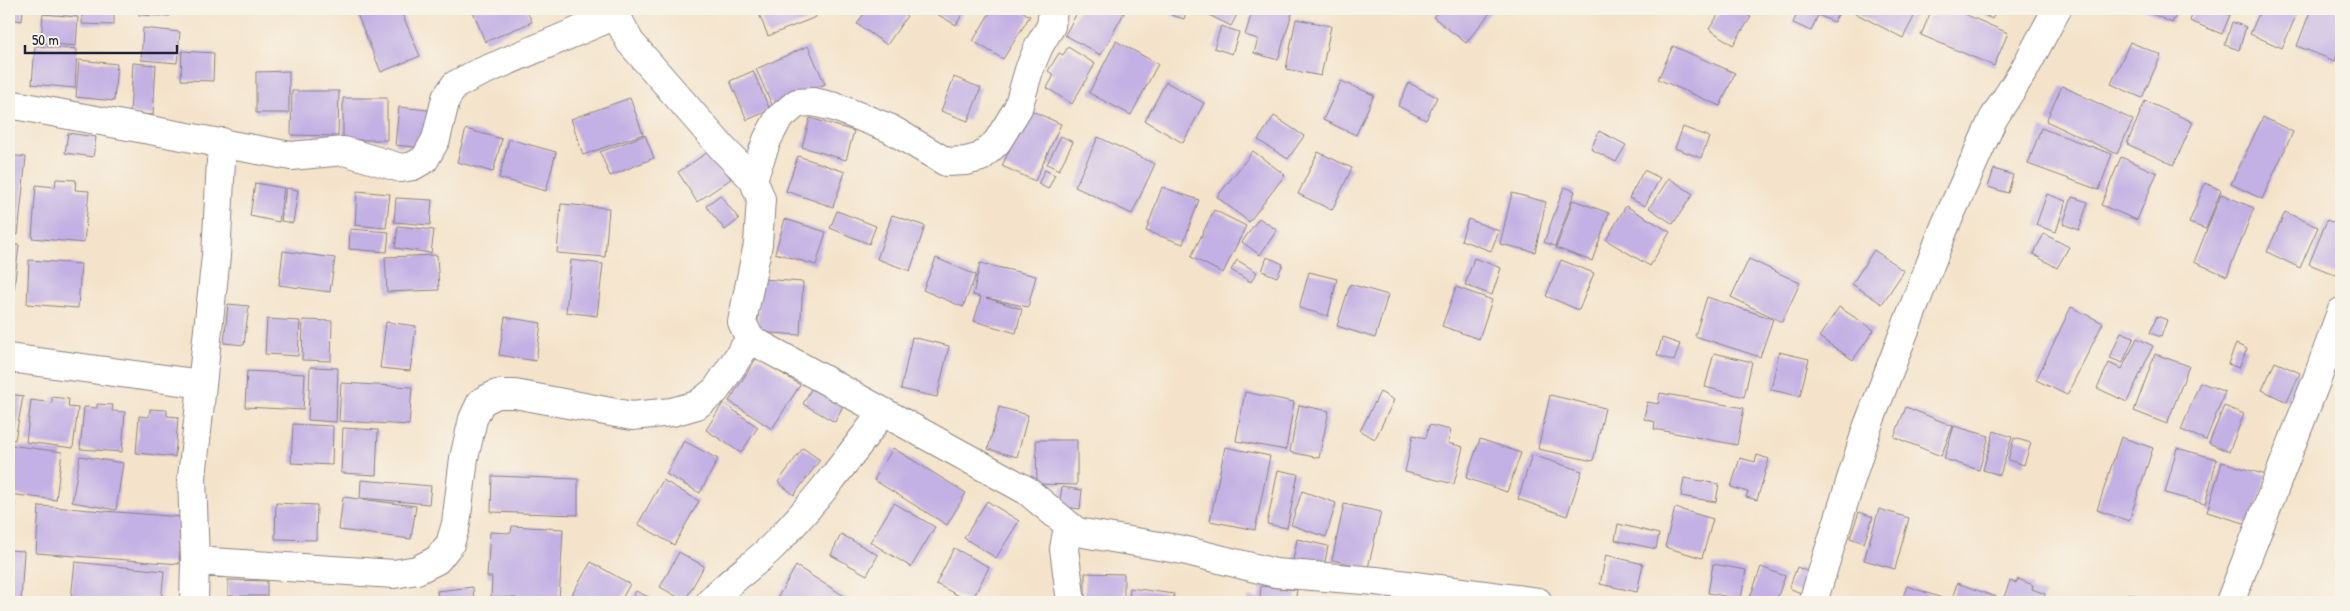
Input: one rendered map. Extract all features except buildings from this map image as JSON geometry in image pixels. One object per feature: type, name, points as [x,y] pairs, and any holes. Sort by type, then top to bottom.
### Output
[{"type":"street","points":[[753,179],[767,140],[778,119],[797,103],[813,102],[835,107],[889,128],[946,162],[966,161],[981,157],[1002,135],[1018,108],[1029,70],[1039,46],[1051,26],[1053,9]]},
{"type":"street","points":[[1813,602],[1866,428],[1945,226],[1993,119],[2024,70],[2057,9]]},
{"type":"street","points":[[9,104],[291,156],[344,151],[391,167],[401,168],[413,166],[425,159],[436,139],[446,98],[455,85],[614,12],[630,42],[724,150],[753,179],[761,199],[758,244],[742,322],[750,339],[882,413],[1026,490],[1077,532],[1183,550],[1275,572],[1376,581],[1538,602]]},
{"type":"street","points":[[194,602],[195,561],[192,477],[216,256],[222,142]]},
{"type":"street","points":[[2230,602],[2317,380],[2341,312]]},
{"type":"street","points":[[195,561],[394,574],[417,570],[436,560],[450,544],[456,524],[464,458],[473,419],[481,402],[497,394],[515,394],[632,416],[672,412],[697,405],[716,390],[750,339]]},
{"type":"street","points":[[9,358],[202,384]]},
{"type":"street","points":[[710,602],[764,556],[823,493],[882,413]]},
{"type":"street","points":[[1068,526],[1064,549],[1071,602]]}]
